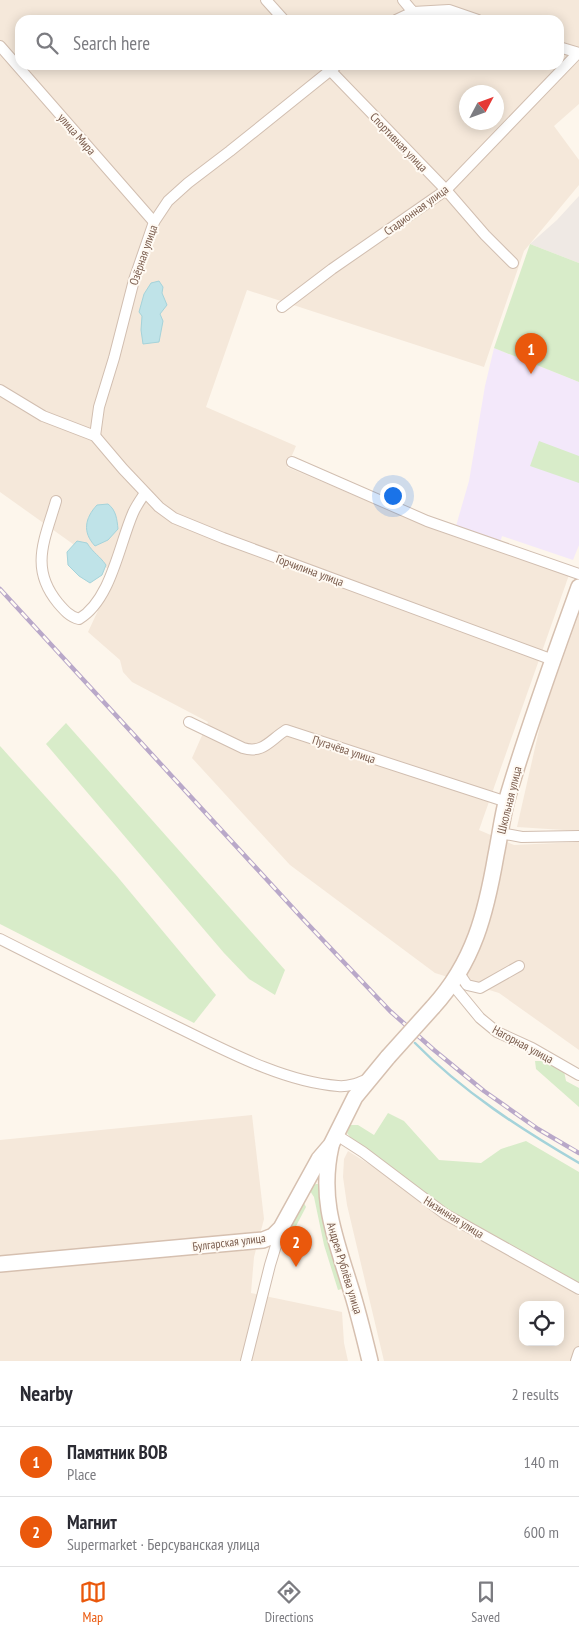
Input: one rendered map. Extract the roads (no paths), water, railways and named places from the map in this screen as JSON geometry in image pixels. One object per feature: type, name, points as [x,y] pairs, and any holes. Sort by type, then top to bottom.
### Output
[{"type":"street","points":[[266,0],[280,15]]},
{"type":"street","points":[[402,0],[413,12]]},
{"type":"street","points":[[407,15],[413,12],[449,10],[464,15]]},
{"type":"street","name":"улица Мира","points":[[0,46],[15,63]]},
{"type":"street","points":[[564,49],[578,53]]},
{"type":"street","name":"Стадионная улица","points":[[564,68],[578,53]]},
{"type":"street","name":"улица Мира","points":[[21,70],[154,222]]},
{"type":"street","name":"Озёрная улица","points":[[95,436],[99,407],[134,280],[154,222],[168,201],[188,183],[230,151],[327,70]]},
{"type":"street","name":"Спортивная улица","points":[[334,70],[513,263]]},
{"type":"street","name":"Стадионная улица","points":[[282,307],[332,269],[446,190],[562,70]]},
{"type":"street","points":[[0,390],[43,416],[95,436]]},
{"type":"street","name":"Горчилина улица","points":[[95,436],[144,493],[174,518],[195,528],[553,660]]},
{"type":"street","points":[[292,462],[427,521],[579,574]]},
{"type":"street","points":[[56,501],[40,559],[44,579],[54,598],[64,611],[79,619],[86,615],[101,594],[111,574],[133,511],[144,493]]},
{"type":"street","name":"Школьная улица","points":[[388,1056],[433,1007],[456,978],[475,940],[484,914],[507,802],[522,750],[579,587]]},
{"type":"street","name":"Пугачёва улица","points":[[189,722],[251,750],[261,749],[286,730],[507,802]]},
{"type":"street","points":[[500,833],[522,837],[579,836]]},
{"type":"street","points":[[0,939],[195,1035],[286,1076],[339,1086],[352,1085],[368,1079]]},
{"type":"street","points":[[456,978],[467,985],[480,988],[519,966]]},
{"type":"street","name":"Нагорная улица","points":[[456,978],[480,1018],[497,1032],[532,1048],[579,1075]]},
{"type":"street","name":"Булгарская улица","points":[[0,1264],[263,1240],[273,1236],[281,1228],[319,1159],[333,1140],[355,1097],[388,1056]]},
{"type":"street","name":"Низинная улица","points":[[333,1140],[363,1152],[445,1214],[579,1289]]},
{"type":"street","name":"Андрея Рублёва улица","points":[[333,1140],[327,1165],[326,1183],[330,1222],[361,1323],[370,1361]]},
{"type":"street","points":[[246,1361],[281,1228]]},
{"type":"street","points":[[576,1361],[579,1352]]},
{"type":"water","points":[[159,281],[163,287],[162,293],[167,305],[160,314],[163,321],[159,342],[143,344],[142,316],[139,312],[144,294],[151,283]]},
{"type":"water","points":[[108,504],[117,518],[118,529],[108,540],[95,546],[88,536],[88,520],[97,505]]},
{"type":"water","points":[[77,541],[87,543],[106,565],[102,575],[90,583],[79,576],[68,565],[67,552]]},
{"type":"waterway","points":[[415,1043],[453,1078],[493,1109],[579,1163]]},
{"type":"railway","points":[[0,589],[390,1011],[484,1091],[538,1129],[579,1153]]},
{"type":"place","name":"Памятник ВОВ","points":[[531,374]]},
{"type":"place","name":"Магнит","points":[[296,1267]]}]
